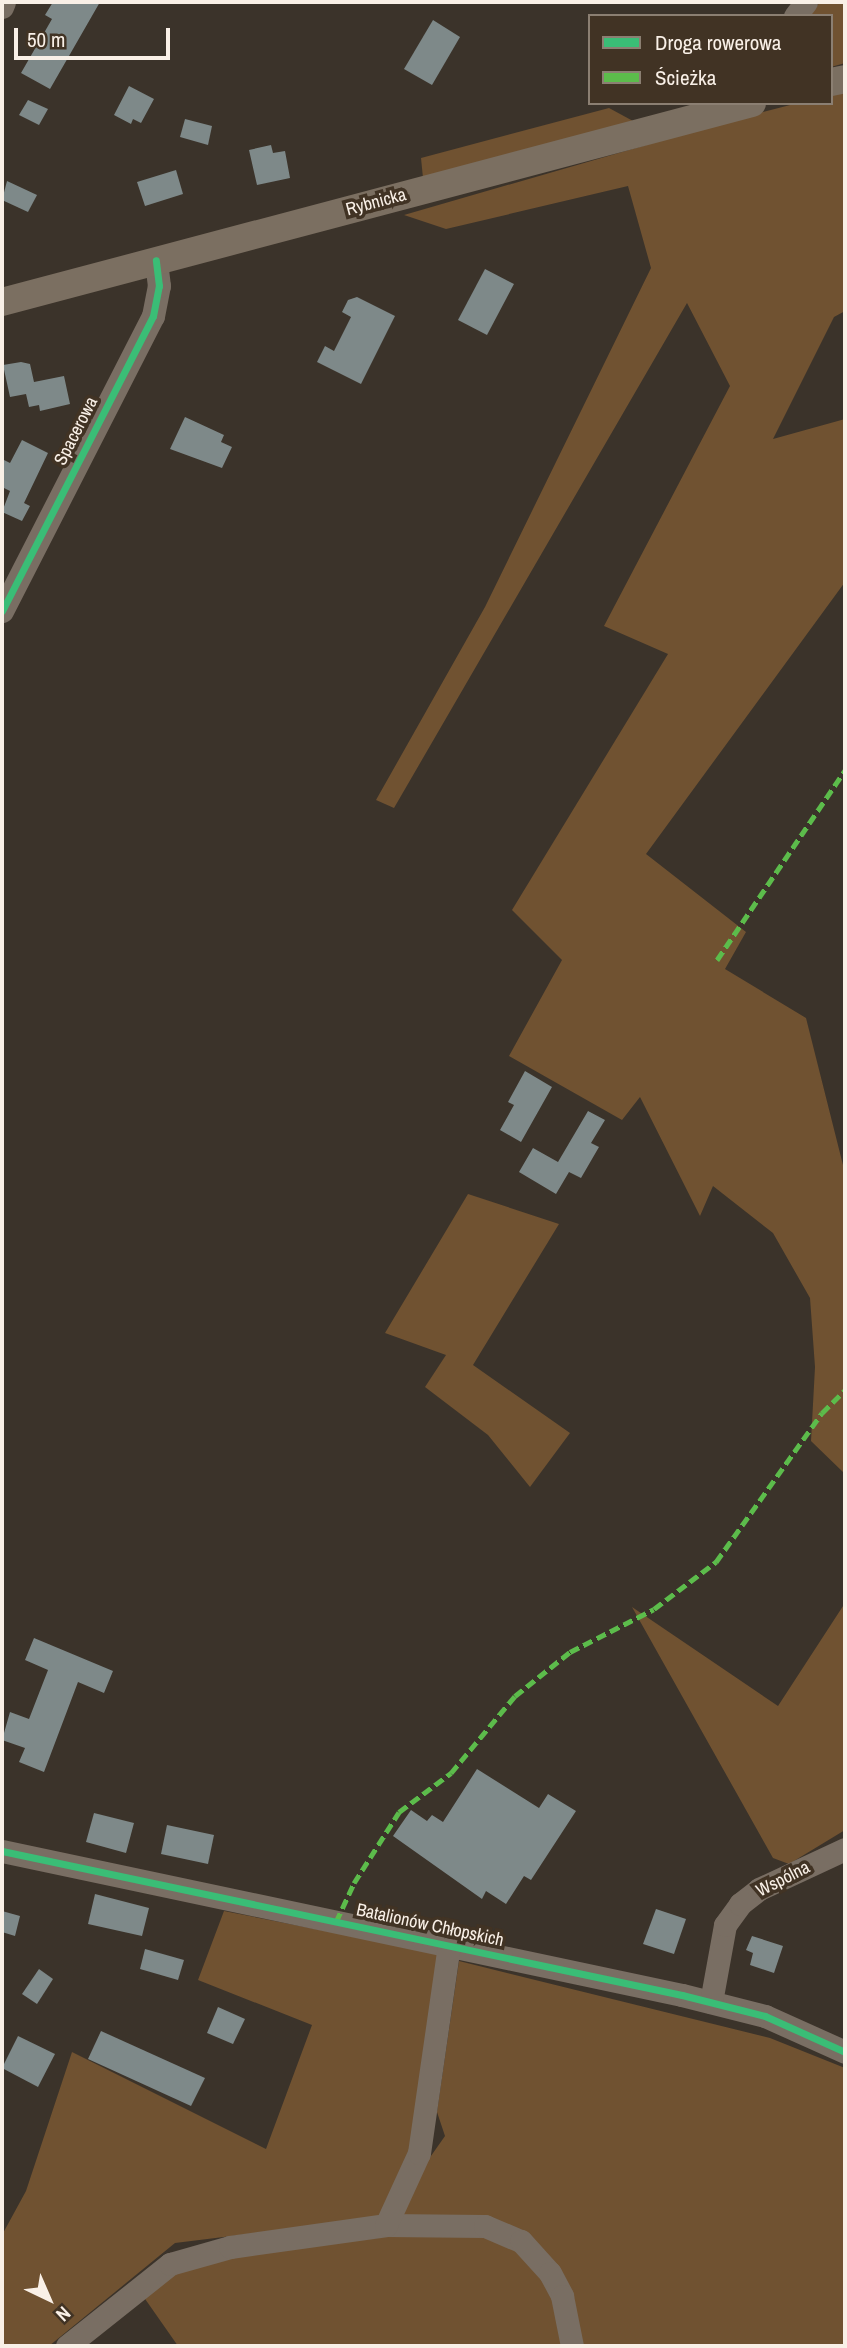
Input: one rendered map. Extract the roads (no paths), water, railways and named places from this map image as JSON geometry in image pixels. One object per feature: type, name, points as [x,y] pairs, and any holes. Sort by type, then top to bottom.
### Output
[{"type":"main road","name":"Rybnicka","points":[[2,302],[741,105]]},
{"type":"street","points":[[2,6],[4,2]]},
{"type":"street","name":"Spacerowa","points":[[2,611],[153,316],[159,286],[156,260]]},
{"type":"street","name":"Wspólna","points":[[711,2002],[725,1925],[740,1904],[759,1889],[845,1849]]},
{"type":"street","name":"Batalionów Chłopskich","points":[[2,1852],[711,2002],[765,2017],[845,2052]]},
{"type":"street","points":[[386,2225],[419,2153],[449,1945]]},
{"type":"street","points":[[67,2346],[170,2264],[195,2254],[386,2225],[485,2225],[521,2241],[550,2273],[562,2296],[572,2346]]}]
